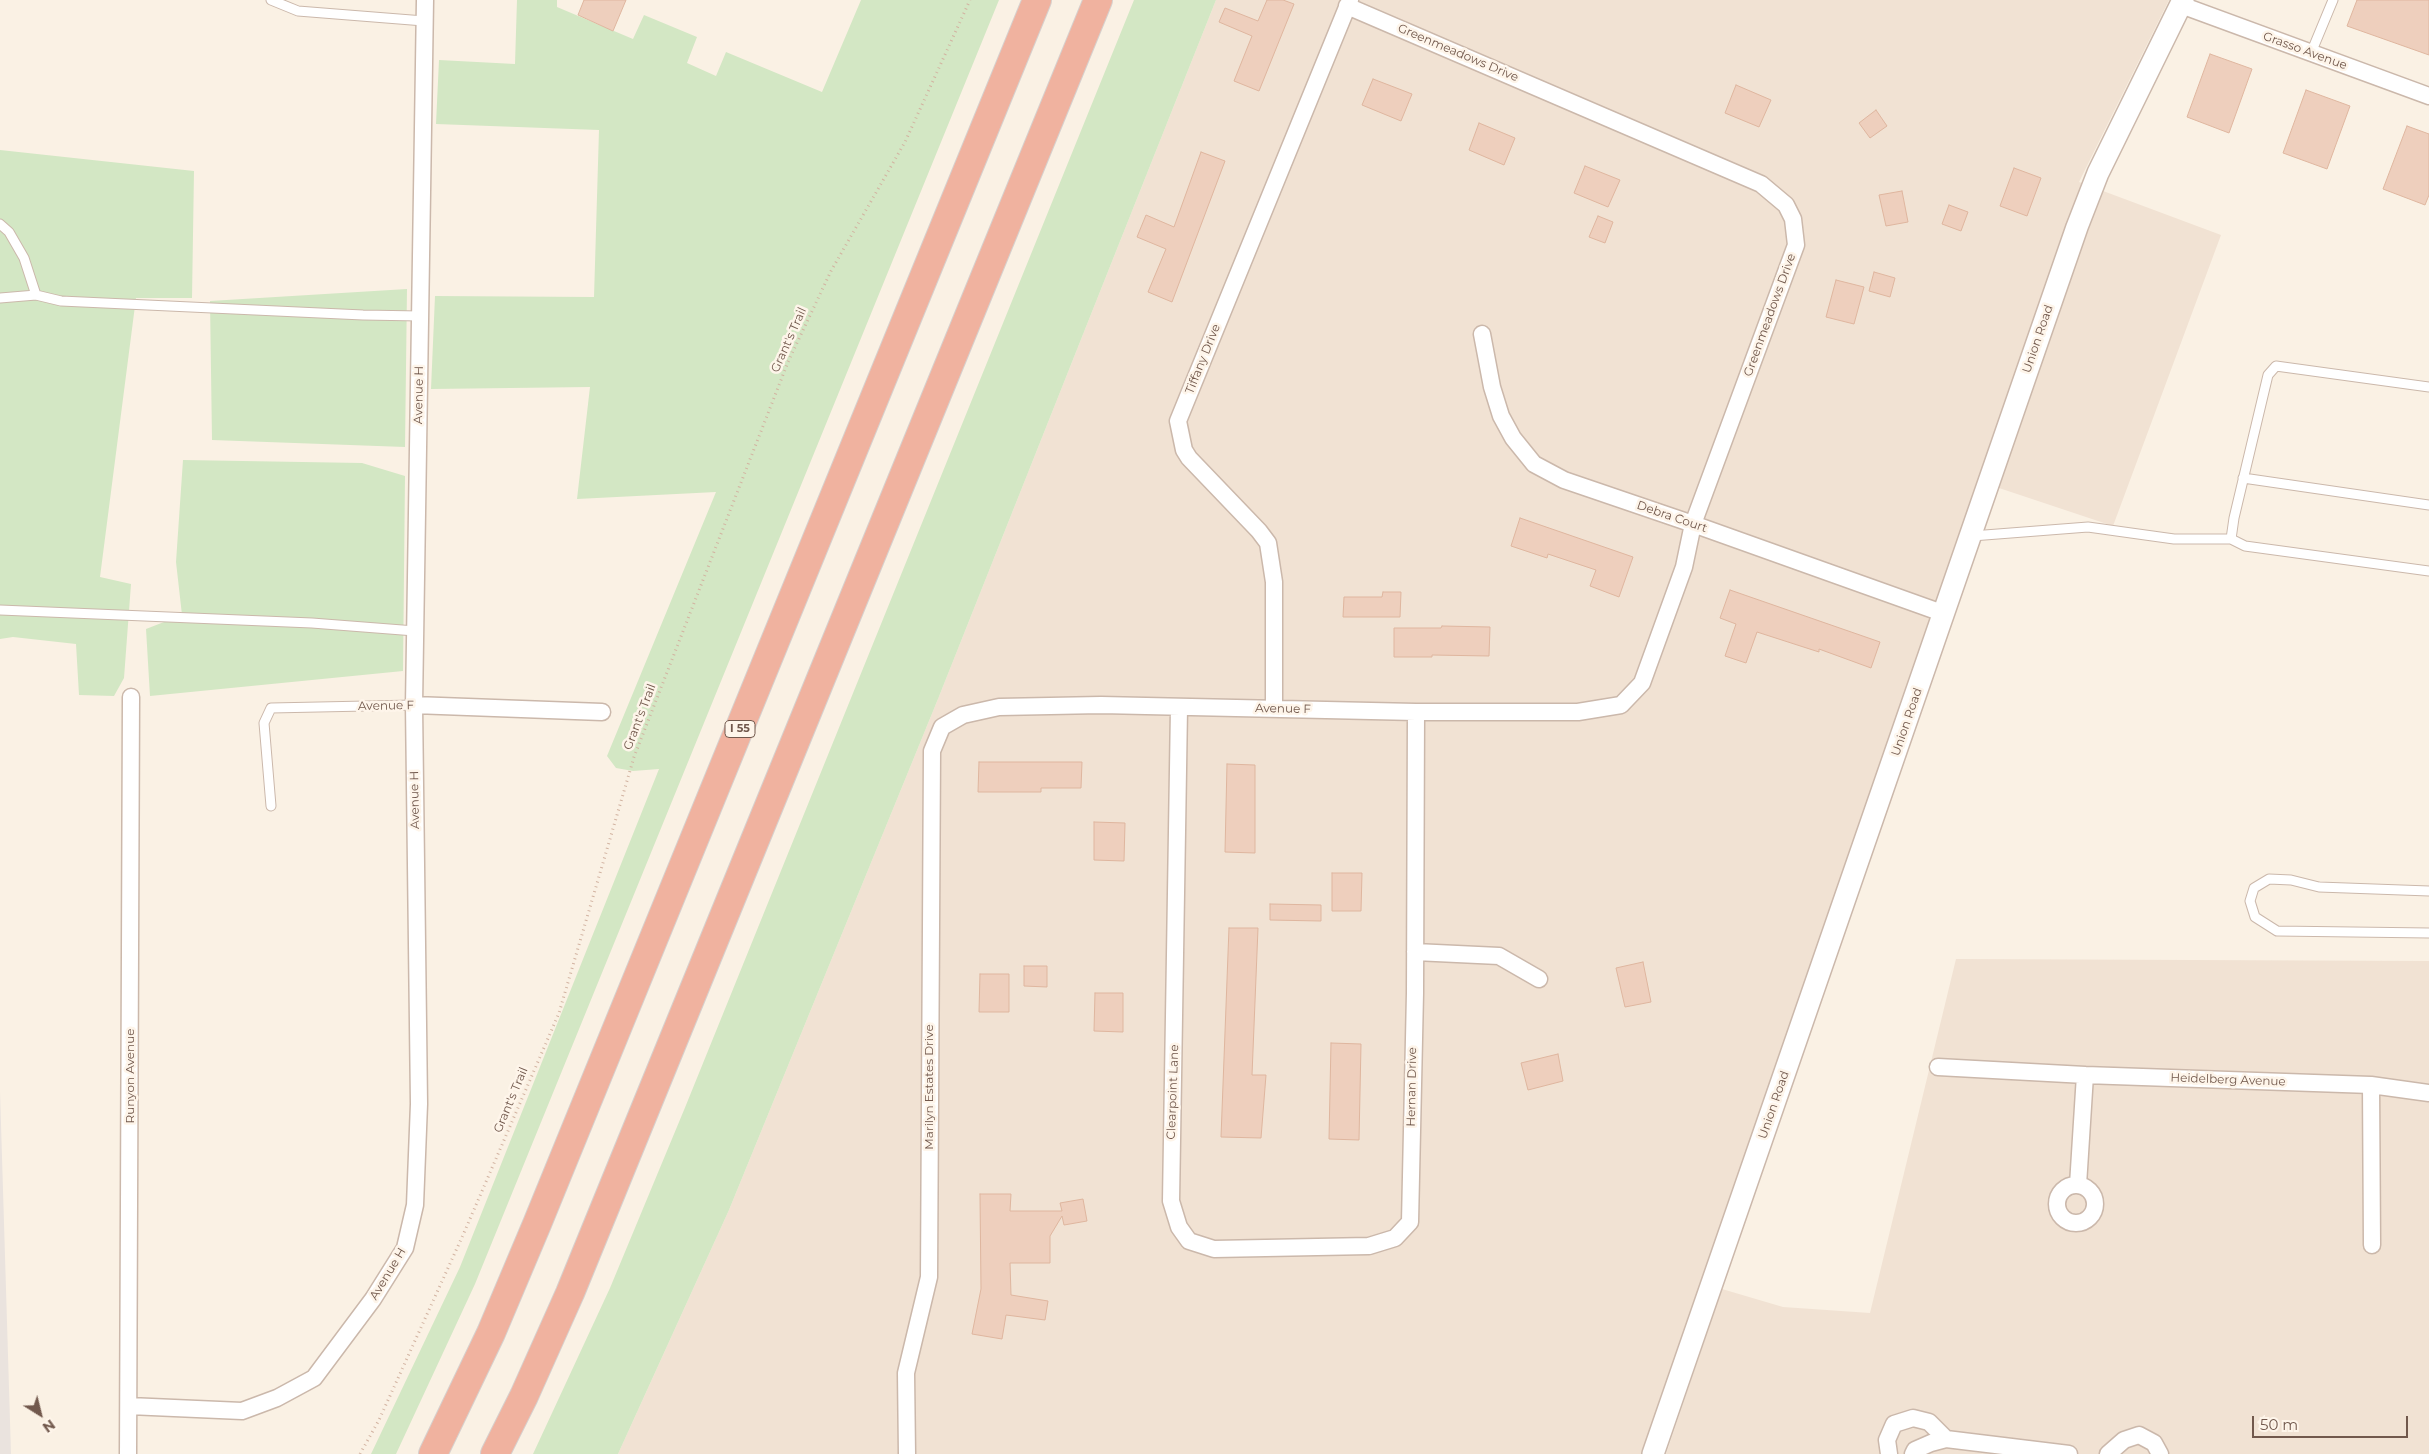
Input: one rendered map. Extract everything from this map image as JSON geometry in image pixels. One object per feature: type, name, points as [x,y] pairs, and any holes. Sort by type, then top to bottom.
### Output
[{"type":"highway","name":"I 55","points":[[433,1454],[491,1333],[537,1224],[1037,0]]},
{"type":"highway","points":[[496,1454],[524,1396],[573,1284],[1098,0]]},
{"type":"street","name":"Avenue H","points":[[129,1406],[189,1406],[242,1411],[277,1398],[314,1378],[373,1299],[405,1248],[415,1205],[418,1160],[414,706],[425,0]]},
{"type":"street","name":"Greenmeadows Drive","points":[[1348,3],[1761,184],[1786,204],[1793,218],[1796,245],[1693,524],[1684,567],[1642,683],[1621,705]]},
{"type":"street","name":"Tiffany Drive","points":[[1274,709],[1274,582],[1268,544],[1259,531],[1189,458],[1184,450],[1178,421],[1348,3]]},
{"type":"street","name":"Grasso Avenue","points":[[2182,3],[2429,96]]},
{"type":"street","name":"Union Road","points":[[1654,1454],[2080,218],[2102,166],[2182,3]]},
{"type":"street","name":"Debra Court","points":[[1482,334],[1492,387],[1501,416],[1513,438],[1534,464],[1564,480],[1945,614]]},
{"type":"street","name":"Runyon Avenue","points":[[128,1454],[131,697]]},
{"type":"street","name":"Avenue F","points":[[947,722],[963,715],[999,707],[1101,705],[1416,712],[1578,712],[1621,705]]},
{"type":"street","name":"Avenue F","points":[[414,706],[602,712]]},
{"type":"street","name":"Clearpoint Lane","points":[[1179,708],[1177,920],[1170,1201],[1179,1227],[1189,1240],[1214,1249],[1369,1246],[1395,1238],[1410,1222]]},
{"type":"street","name":"Hernan Drive","points":[[1410,1222],[1415,952],[1416,712]]},
{"type":"street","name":"Marilyn Estates Drive","points":[[906,1454],[906,1373],[929,1277],[932,751],[939,732],[947,722]]},
{"type":"street","points":[[1415,952],[1498,956],[1539,978]]},
{"type":"street","name":"Heidelberg Avenue","points":[[1938,1067],[2085,1075],[2371,1085],[2429,1093]]},
{"type":"street","points":[[2078,1185],[2085,1075]]},
{"type":"street","points":[[2371,1085],[2372,1244]]},
{"type":"street","points":[[1889,1454],[1887,1440],[1894,1424],[1913,1418],[1929,1422],[1946,1439]]},
{"type":"street","points":[[2108,1454],[2124,1440],[2139,1434],[2154,1443],[2160,1454]]},
{"type":"street","points":[[1914,1452],[1946,1439],[2069,1454]]},
{"type":"lane","points":[[272,0],[298,10],[424,21]]},
{"type":"lane","points":[[2311,53],[2333,0]]},
{"type":"lane","points":[[0,224],[9,232],[24,258],[36,294]]},
{"type":"lane","points":[[0,298],[36,294],[61,301],[121,306],[420,316]]},
{"type":"lane","points":[[2231,539],[2243,478],[2268,376],[2276,366],[2429,386]]},
{"type":"lane","points":[[2243,478],[2429,505]]},
{"type":"lane","points":[[1971,536],[2088,527],[2174,539],[2231,539],[2245,546],[2429,571]]},
{"type":"lane","points":[[0,610],[312,623],[415,631]]},
{"type":"lane","name":"Avenue F","points":[[271,806],[264,723],[271,708],[414,706]]},
{"type":"lane","points":[[2429,890],[2319,887],[2291,880],[2269,879],[2254,888],[2250,901],[2255,918],[2277,931],[2429,933]]},
{"type":"path","name":"Grant's Trail","points":[[360,1454],[379,1420],[463,1235],[559,1013],[634,757],[788,362],[830,271],[905,142],[970,0]]},
{"type":"shaded area","points":[[1216,0],[2169,0],[2079,182],[2221,235],[2113,526],[1978,481],[1641,1454],[618,1454],[729,1210],[938,699]]},
{"type":"shaded area","points":[[1956,959],[2429,961],[2429,1454],[1666,1454],[1722,1289],[1783,1307],[1870,1313]]},
{"type":"shaded area","points":[[0,1091],[11,1454],[0,1454]]},
{"type":"green space","points":[[517,0],[557,0],[557,7],[633,39],[644,15],[697,37],[687,63],[716,76],[726,52],[822,92],[861,0],[999,0],[475,1284],[396,1454],[371,1454],[460,1267],[659,769],[633,771],[616,768],[607,756],[716,492],[577,499],[590,387],[431,389],[435,296],[594,297],[599,130],[436,124],[439,60],[515,64]]},
{"type":"green space","points":[[1134,0],[1216,0],[938,699],[729,1210],[618,1454],[533,1454],[610,1288],[684,1110]]},
{"type":"green space","points":[[0,150],[194,171],[192,298],[136,298],[100,577],[131,584],[124,678],[114,696],[79,695],[76,644],[13,637],[0,639]]},
{"type":"green space","points":[[407,289],[405,447],[212,440],[210,301]]},
{"type":"green space","points":[[183,460],[362,463],[405,476],[403,671],[150,696],[146,629],[182,615],[176,562]]},
{"type":"building","points":[[584,0],[626,0],[613,31],[578,15]]},
{"type":"building","points":[[1267,0],[1283,0],[1294,4],[1259,91],[1234,81],[1252,36],[1219,22],[1225,8],[1258,21]]},
{"type":"building","points":[[2357,0],[2429,0],[2429,55],[2347,26]]},
{"type":"building","points":[[2210,54],[2252,69],[2229,133],[2187,117]]},
{"type":"building","points":[[1373,79],[1412,94],[1401,121],[1362,105]]},
{"type":"building","points":[[1736,85],[1771,100],[1759,127],[1725,113]]},
{"type":"building","points":[[2306,90],[2350,106],[2327,169],[2283,153]]},
{"type":"building","points":[[1876,110],[1887,126],[1870,138],[1859,123]]},
{"type":"building","points":[[1479,123],[1515,138],[1504,165],[1469,150]]},
{"type":"building","points":[[2407,126],[2429,134],[2429,195],[2425,205],[2383,189]]},
{"type":"building","points":[[1201,152],[1225,161],[1172,302],[1148,292],[1166,249],[1137,237],[1146,215],[1174,227]]},
{"type":"building","points":[[1585,166],[1620,180],[1608,207],[1574,193]]},
{"type":"building","points":[[2014,168],[2041,178],[2027,216],[2000,206]]},
{"type":"building","points":[[1902,191],[1908,222],[1886,226],[1879,195]]},
{"type":"building","points":[[1949,205],[1968,212],[1961,231],[1942,224]]},
{"type":"building","points":[[1598,216],[1613,222],[1605,243],[1589,237]]},
{"type":"building","points":[[1874,272],[1895,278],[1890,297],[1869,291]]},
{"type":"building","points":[[1836,280],[1864,287],[1854,324],[1826,317]]},
{"type":"building","points":[[1520,518],[1633,557],[1619,597],[1590,586],[1596,570],[1548,554],[1547,558],[1511,546]]},
{"type":"building","points":[[1730,590],[1880,642],[1871,668],[1819,649],[1819,652],[1757,632],[1746,663],[1725,656],[1736,624],[1720,618]]},
{"type":"building","points":[[1383,592],[1401,592],[1400,617],[1343,617],[1344,597],[1382,597]]},
{"type":"building","points":[[1442,626],[1490,627],[1489,656],[1432,655],[1432,657],[1394,657],[1394,628],[1441,628]]},
{"type":"building","points":[[979,762],[1082,762],[1081,788],[1041,788],[1041,792],[978,792]]},
{"type":"building","points":[[1227,764],[1255,765],[1255,853],[1225,852]]},
{"type":"building","points":[[1094,822],[1125,823],[1124,861],[1094,860]]},
{"type":"building","points":[[1332,873],[1362,873],[1361,911],[1332,911]]},
{"type":"building","points":[[1270,904],[1321,905],[1321,921],[1270,920]]},
{"type":"building","points":[[1229,928],[1258,928],[1252,1075],[1266,1075],[1261,1138],[1221,1137]]},
{"type":"building","points":[[1643,962],[1651,1002],[1625,1007],[1616,968]]},
{"type":"building","points":[[1024,966],[1047,966],[1047,987],[1024,986]]},
{"type":"building","points":[[980,974],[1009,974],[1009,1012],[979,1012]]},
{"type":"building","points":[[1095,993],[1123,993],[1123,1032],[1094,1031]]},
{"type":"building","points":[[1331,1043],[1361,1044],[1359,1140],[1329,1139]]},
{"type":"building","points":[[1558,1054],[1563,1081],[1528,1090],[1521,1063]]},
{"type":"building","points":[[980,1194],[1011,1194],[1010,1211],[1062,1211],[1060,1203],[1083,1199],[1087,1221],[1064,1225],[1062,1216],[1050,1236],[1050,1263],[1010,1263],[1011,1295],[1048,1301],[1045,1320],[1006,1315],[1002,1339],[972,1334],[981,1289]]}]
